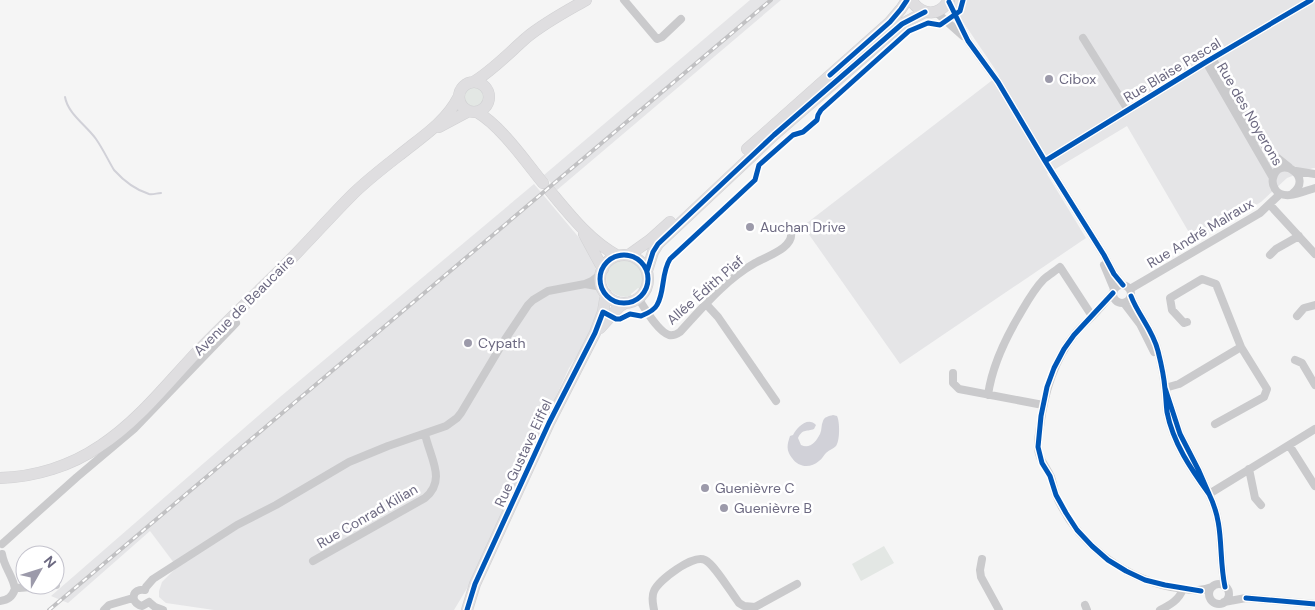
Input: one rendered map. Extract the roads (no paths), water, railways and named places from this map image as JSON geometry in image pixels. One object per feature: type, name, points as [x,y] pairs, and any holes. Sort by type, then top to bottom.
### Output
[{"type":"main road","points":[[475,81],[504,59],[527,37],[586,0]]},
{"type":"main road","points":[[907,0],[902,9],[890,22],[768,129],[650,240],[624,256],[609,260],[602,272],[601,282],[604,291],[614,300],[625,303],[632,302],[643,294],[648,283],[647,271],[653,252],[658,244],[754,153],[902,24],[945,6],[949,1]]},
{"type":"main road","points":[[912,0],[920,9],[931,12]]},
{"type":"main road","points":[[473,112],[484,109],[488,103],[488,90],[491,80],[504,59]]},
{"type":"main road","points":[[488,90],[480,82],[467,82],[459,91],[458,98],[462,106],[491,122],[578,224],[600,245],[624,256],[638,259],[647,271]]},
{"type":"main road","name":"Avenue de Beaucaire","points":[[0,478],[34,474],[57,467],[98,448],[127,425],[354,193],[426,134],[455,105],[458,98]]},
{"type":"main road","points":[[488,103],[501,133]]},
{"type":"main road","name":"Avenue de Beaucaire","points":[[426,134],[473,112]]},
{"type":"main road","points":[[578,224],[602,272]]},
{"type":"main road","name":"Rue Gustave Eiffel","points":[[467,610],[475,584],[549,423],[595,333],[603,312],[604,291]]},
{"type":"main road","name":"Rue Gustave Eiffel","points":[[595,333],[625,303]]},
{"type":"main road","name":"Rue Gustave Eiffel","points":[[458,610],[475,584]]},
{"type":"street","points":[[624,0],[657,39],[662,38],[681,19]]},
{"type":"street","name":"Rue Blaise Pascal","points":[[1045,161],[1311,0]]},
{"type":"street","points":[[949,1],[968,41],[998,82],[1114,274],[1128,290],[1154,339],[1165,388],[1167,411],[1174,436],[1192,471],[1208,494],[1216,510],[1220,529],[1221,564],[1228,598],[1221,605]]},
{"type":"street","points":[[931,12],[968,41]]},
{"type":"street","points":[[1083,38],[1128,110]]},
{"type":"street","name":"Rue des Noyerons","points":[[1209,60],[1253,130],[1270,151],[1292,169]]},
{"type":"street","name":"Rue des Noyerons","points":[[1209,60],[1273,178]]},
{"type":"street","points":[[1315,174],[1285,168],[1277,171],[1273,178],[1276,192],[1288,196],[1315,188]]},
{"type":"street","points":[[1292,169],[1299,177],[1300,182],[1296,191],[1292,194]]},
{"type":"street","name":"Rue André Malraux","points":[[1128,290],[1260,213],[1280,194]]},
{"type":"street","points":[[1270,205],[1315,254]]},
{"type":"street","name":"Allée Édith Piaf","points":[[638,298],[655,323],[667,334],[672,335],[680,332],[717,292],[745,269],[787,245],[791,239],[791,232]]},
{"type":"street","points":[[1270,255],[1276,249],[1299,236]]},
{"type":"street","points":[[1095,242],[1117,297],[1146,335],[1160,365]]},
{"type":"street","points":[[988,395],[990,380],[998,356],[1012,326],[1045,279],[1060,267],[1094,313]]},
{"type":"street","points":[[145,590],[146,586],[153,579],[205,544],[237,525],[283,502],[338,468],[366,454],[446,426],[457,418],[520,315],[533,300],[548,291],[585,284],[592,281],[602,272]]},
{"type":"street","points":[[1187,322],[1184,323],[1172,310],[1170,298],[1202,279],[1216,284],[1241,347],[1267,389],[1264,397],[1215,424]]},
{"type":"street","points":[[585,284],[604,291]]},
{"type":"street","points":[[1128,290],[1118,286],[1117,297],[1094,313],[1074,335],[1064,349],[1047,387],[1038,447],[1042,462],[1050,476],[1059,501],[1077,530],[1092,546],[1108,560],[1145,580],[1165,586],[1201,591],[1220,585],[1246,598],[1272,604],[1315,604]]},
{"type":"street","points":[[1117,297],[1128,300],[1128,290]]},
{"type":"street","points":[[706,304],[718,317],[776,401]]},
{"type":"street","points":[[1297,316],[1304,308],[1315,305]]},
{"type":"street","name":"Avenue de Beaucaire","points":[[1,543],[134,429],[236,323]]},
{"type":"street","points":[[1165,388],[1179,384],[1241,347]]},
{"type":"street","points":[[1295,360],[1302,363],[1315,385]]},
{"type":"street","points":[[953,374],[953,383],[959,389],[1043,406]]},
{"type":"street","points":[[1208,494],[1315,429]]},
{"type":"street","name":"Rue Conrad Kilian","points":[[313,561],[430,494],[435,486],[437,476],[425,434]]},
{"type":"street","points":[[1289,445],[1315,486]]},
{"type":"street","points":[[1249,469],[1255,498],[1261,505]]},
{"type":"street","points":[[0,601],[7,600],[14,591],[14,580],[1,555],[4,549],[1,543]]},
{"type":"street","points":[[654,610],[652,596],[657,585],[690,561],[701,558],[709,562],[739,603],[744,606],[755,607],[797,584]]},
{"type":"street","points":[[982,560],[981,577],[999,610]]},
{"type":"street","points":[[1212,610],[1209,592],[1217,581],[1221,564]]},
{"type":"street","points":[[140,589],[145,590],[150,595],[148,602],[139,606],[135,603],[136,592],[140,589]]},
{"type":"street","points":[[1160,610],[1180,596],[1183,589]]},
{"type":"street","points":[[1201,591],[1216,604],[1221,605],[1246,598]]},
{"type":"street","points":[[104,610],[109,605],[134,598]]},
{"type":"street","points":[[148,602],[155,608],[163,610]]},
{"type":"waterway","points":[[65,97],[70,109],[96,139],[114,170],[139,190],[150,194],[161,193]]},
{"type":"railway","points":[[49,610],[771,0]]},
{"type":"place","name":"Cibox","points":[[1049,79]]},
{"type":"place","name":"Auchan Drive","points":[[750,227]]},
{"type":"place","name":"Cypath","points":[[468,343]]},
{"type":"place","name":"Guenièvre C","points":[[705,488]]},
{"type":"place","name":"Guenièvre B","points":[[724,508]]}]
